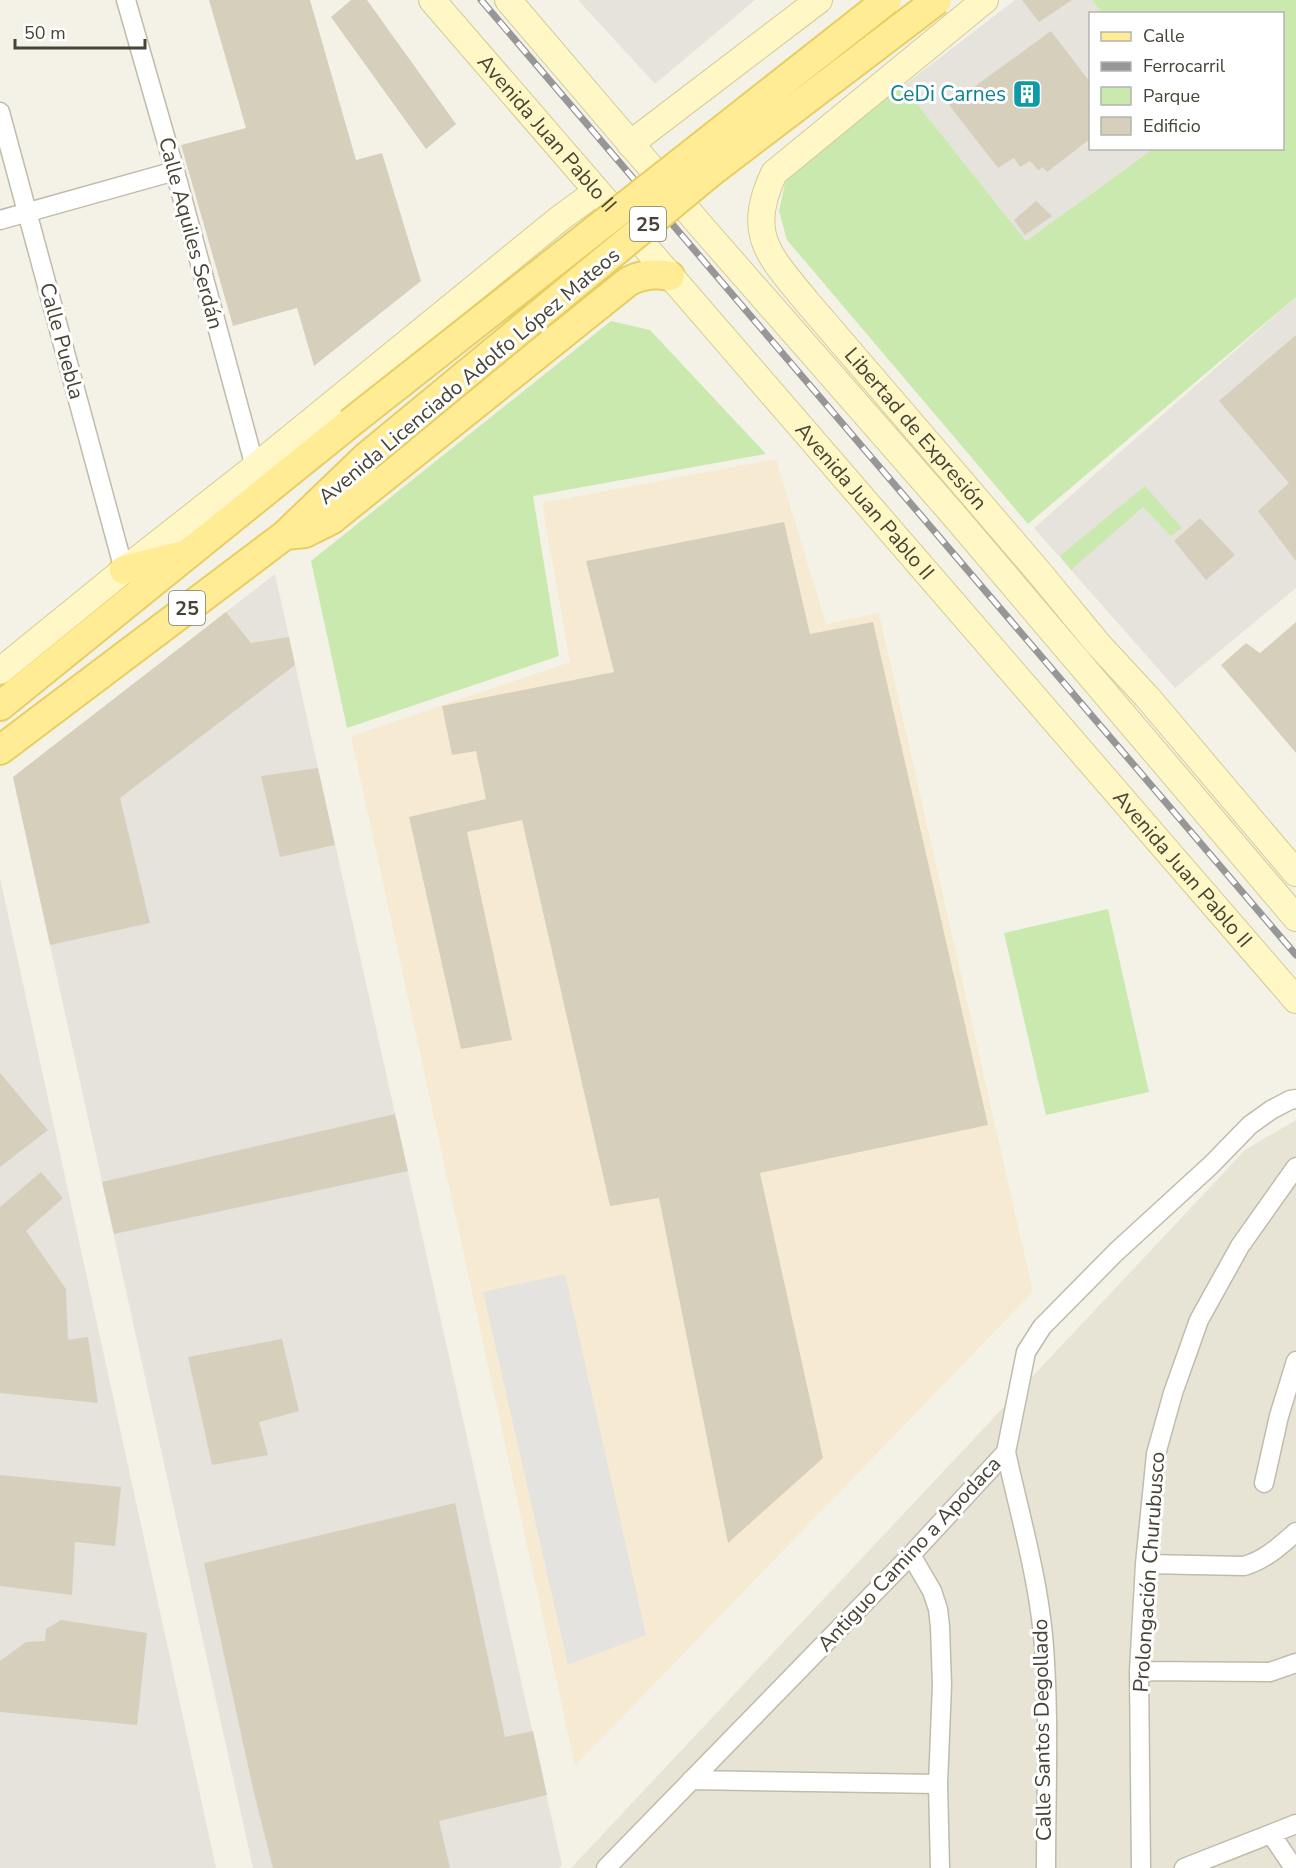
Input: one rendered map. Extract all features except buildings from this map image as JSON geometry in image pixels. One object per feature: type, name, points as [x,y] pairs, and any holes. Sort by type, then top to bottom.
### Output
[{"type":"main road","name":"Avenida Juan Pablo II","points":[[432,0],[1296,1000]]},
{"type":"main road","points":[[508,0],[630,144],[952,513],[1296,918]]},
{"type":"main road","points":[[630,144],[819,0]]},
{"type":"main road","name":"Avenida Licenciado Adolfo López Mateos","points":[[0,706],[350,423],[887,0]]},
{"type":"main road","name":"Avenida Licenciado Adolfo López Mateos","points":[[0,750],[285,534],[366,457],[715,169],[937,0]]},
{"type":"main road","name":"Libertad de Expresión","points":[[985,0],[774,173],[761,206],[760,227],[764,243],[771,257],[786,276],[1038,571],[1072,614],[1148,698],[1296,873]]},
{"type":"main road","points":[[0,671],[559,219],[596,192]]},
{"type":"main road","points":[[559,219],[576,223],[591,231],[603,243],[612,258],[615,274],[614,291]]},
{"type":"main road","points":[[285,534],[305,533],[331,520],[614,291],[640,275],[659,273],[670,276]]},
{"type":"main road","points":[[952,513],[1072,614]]},
{"type":"main road","points":[[124,570],[186,554]]},
{"type":"main road","points":[[1148,698],[1151,717],[1227,823],[1243,856]]},
{"type":"street","name":"Calle Aquiles Serdán","points":[[126,0],[255,467]]},
{"type":"street","name":"Calle Puebla","points":[[0,112],[124,570]]},
{"type":"street","points":[[0,220],[175,171]]},
{"type":"street","name":"Antiguo Camino a Apodaca","points":[[606,1868],[911,1555],[1006,1452],[1026,1352],[1042,1328],[1116,1251],[1211,1165],[1250,1125],[1271,1110],[1296,1099]]},
{"type":"street","name":"Prolongación Churubusco","points":[[1141,1868],[1139,1671],[1145,1564],[1156,1454],[1185,1355],[1199,1320],[1240,1246],[1296,1167]]},
{"type":"street","points":[[1264,1483],[1279,1416],[1296,1360]]},
{"type":"street","name":"Calle Santos Degollado","points":[[1006,1452],[1038,1596],[1043,1636],[1046,1868]]},
{"type":"street","points":[[1145,1564],[1244,1566],[1256,1563],[1296,1532]]},
{"type":"street","points":[[911,1555],[932,1592],[938,1609],[940,1627],[942,1685],[938,1784],[940,1868]]},
{"type":"street","points":[[1139,1671],[1270,1671],[1296,1663]]},
{"type":"street","points":[[691,1780],[938,1784]]},
{"type":"street","points":[[1184,1868],[1296,1824]]},
{"type":"street","points":[[1271,1834],[1294,1868]]},
{"type":"shaded area","points":[[578,0],[755,0],[655,84]]},
{"type":"shaded area","points":[[1015,0],[1092,0],[1101,12],[1089,12],[1089,150],[1152,150],[1026,241],[903,86]]},
{"type":"shaded area","points":[[1296,297],[1296,588],[1175,688],[1034,528]]},
{"type":"shaded area","points":[[776,459],[826,624],[879,613],[1033,1292],[575,1766],[351,736],[570,662],[542,503]]},
{"type":"shaded area","points":[[275,574],[562,1865],[559,1868],[253,1868],[13,777]]},
{"type":"shaded area","points":[[0,878],[86,1273],[216,1868],[0,1868]]},
{"type":"shaded area","points":[[1296,1120],[1296,1868],[571,1868],[1245,1150]]},
{"type":"shaded area","points":[[565,1274],[646,1635],[568,1665],[483,1292]]},
{"type":"green space","points":[[1092,0],[1296,0],[1296,297],[1028,524],[787,240],[779,211],[788,169],[903,86],[1026,241],[1152,150],[1284,150],[1284,12],[1101,12]]},
{"type":"green space","points":[[611,321],[650,330],[766,454],[533,496],[559,656],[347,728],[311,561]]},
{"type":"green space","points":[[1145,486],[1182,528],[1171,536],[1143,507],[1071,570],[1060,556]]},
{"type":"green space","points":[[1108,909],[1149,1092],[1046,1115],[1004,933]]},
{"type":"railway","points":[[481,0],[1296,955]]},
{"type":"place","name":"CeDi Carnes","points":[[1027,94]]}]
